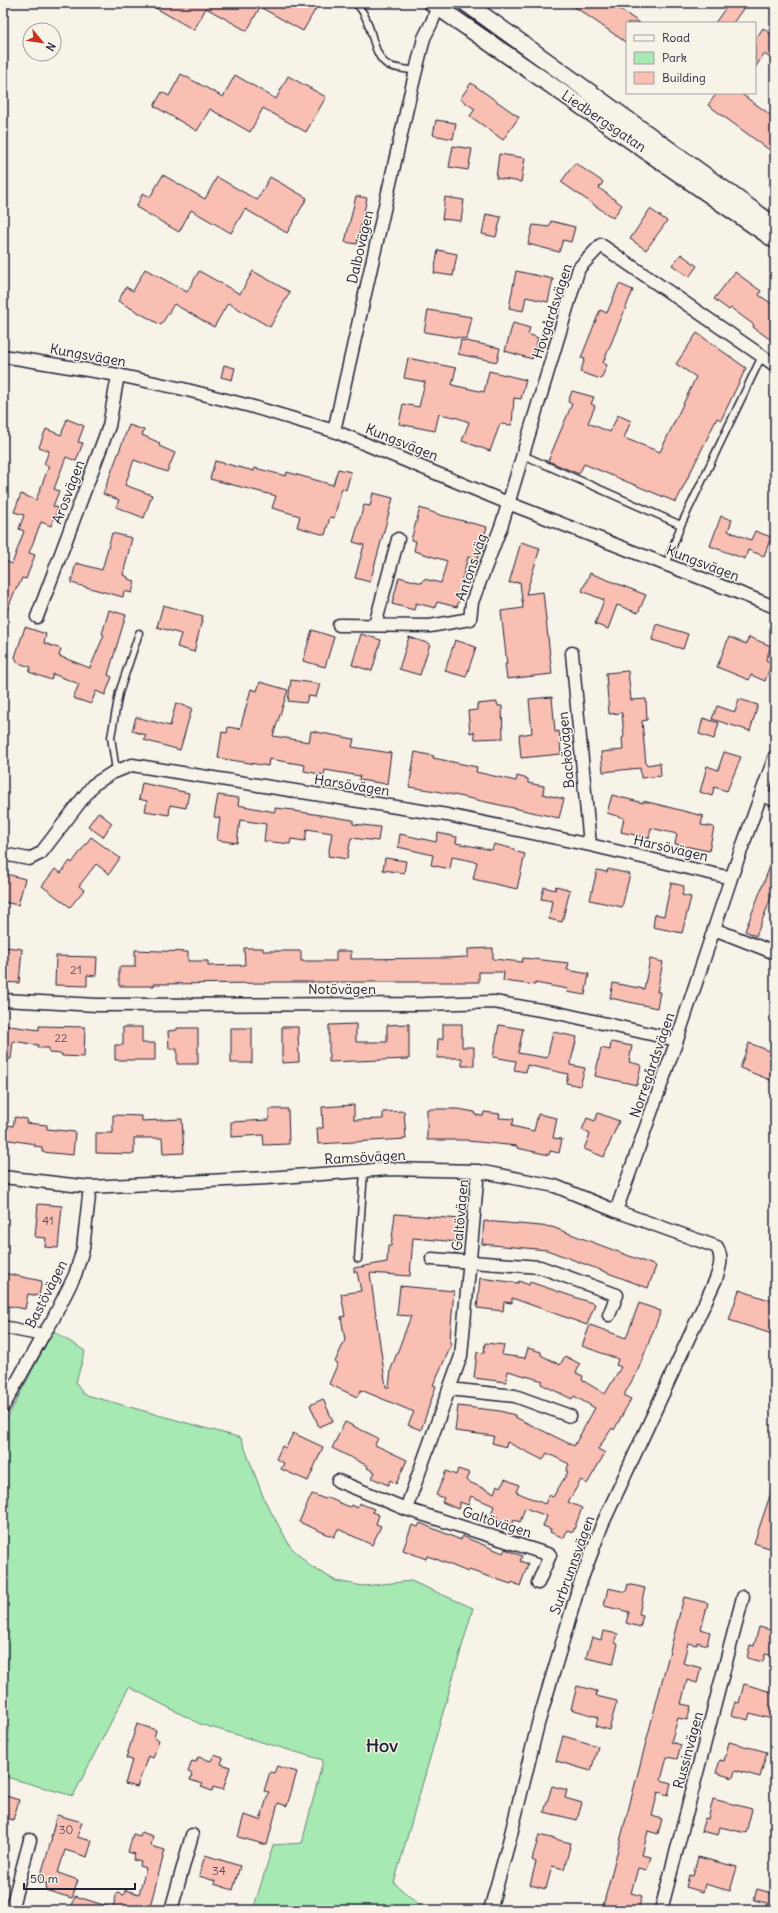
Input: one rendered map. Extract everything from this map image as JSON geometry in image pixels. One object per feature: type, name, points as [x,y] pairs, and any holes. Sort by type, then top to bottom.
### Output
[{"type":"street","name":"Liedbergsgatan","points":[[466,3],[775,226]]},
{"type":"street","name":"Dalbovägen","points":[[334,431],[416,71],[424,38],[432,22],[436,4]]},
{"type":"street","name":"Liedbergsgatan","points":[[436,4],[775,240]]},
{"type":"street","name":"Hovgårdsvägen","points":[[508,503],[580,268],[601,245],[775,365]]},
{"type":"street","name":"Kungsvägen","points":[[3,356],[118,375],[250,406],[334,431],[508,503],[775,607]]},
{"type":"street","name":"Arosvägen","points":[[36,617],[109,426],[118,375]]},
{"type":"street","name":"Antons väg","points":[[339,625],[375,624],[430,626],[470,619],[472,602],[502,524],[508,503]]},
{"type":"street","points":[[375,624],[398,539]]},
{"type":"street","name":"Backövägen","points":[[572,652],[590,845]]},
{"type":"street","name":"Norregårdsvägen","points":[[616,1211],[678,1040],[731,878],[775,756]]},
{"type":"street","name":"Harsövägen","points":[[3,854],[29,859],[41,853],[93,785],[116,771],[132,765],[448,815],[590,845],[731,878]]},
{"type":"street","points":[[761,794],[775,800]]},
{"type":"street","points":[[714,929],[775,953]]},
{"type":"street","name":"Notövägen","points":[[3,1000],[97,1005],[425,1004],[494,1002],[558,1012],[678,1040]]},
{"type":"street","name":"Ramsövägen","points":[[3,1177],[90,1187],[268,1178],[389,1169],[478,1171],[556,1186],[616,1211],[717,1247]]},
{"type":"street","name":"Galtövägen","points":[[406,1509],[461,1356],[471,1262],[478,1171]]},
{"type":"street","name":"Bastövägen","points":[[3,1408],[42,1334],[52,1321],[76,1275],[83,1249],[90,1187]]},
{"type":"street","name":"Surbrunnsvägen","points":[[490,1910],[510,1838],[538,1724],[579,1586],[602,1525],[716,1279],[721,1264],[721,1254],[717,1247]]},
{"type":"street","name":"Galtövägen","points":[[432,1259],[540,1266],[617,1295],[610,1315]]},
{"type":"street","points":[[3,1327],[42,1334]]},
{"type":"street","points":[[449,1389],[515,1396],[570,1416]]},
{"type":"street","name":"Galtövägen","points":[[338,1481],[406,1509],[550,1555],[538,1584]]},
{"type":"street","name":"Russinvägen","points":[[661,1910],[743,1597]]},
{"type":"street","points":[[171,1910],[192,1835]]},
{"type":"street","points":[[11,1910],[30,1840]]},
{"type":"lane","points":[[355,3],[367,18],[380,58],[388,65],[416,71]]},
{"type":"lane","points":[[666,565],[681,525],[762,356]]},
{"type":"lane","points":[[523,455],[681,525]]},
{"type":"lane","points":[[116,771],[111,737],[119,693],[139,633]]},
{"type":"lane","points":[[358,1259],[364,1171]]},
{"type":"green space","points":[[53,1331],[85,1351],[76,1382],[83,1394],[241,1438],[264,1499],[290,1546],[310,1566],[336,1581],[363,1586],[411,1581],[473,1608],[394,1883],[425,1910],[253,1910],[273,1845],[302,1843],[323,1760],[200,1724],[129,1687],[73,1796],[3,1776],[3,1426]]},
{"type":"building","points":[[147,3],[319,3],[303,31],[260,7],[247,31],[206,8],[194,30]]},
{"type":"building","points":[[569,3],[611,3],[639,22],[626,22],[626,42]]},
{"type":"building","points":[[729,3],[747,3],[734,22],[716,22]]},
{"type":"building","points":[[763,28],[775,37],[775,61],[764,54],[756,66],[756,38]]},
{"type":"building","points":[[181,74],[223,97],[235,75],[276,99],[288,76],[326,97],[306,132],[263,108],[250,132],[210,109],[197,131],[154,106],[162,92],[169,96]]},
{"type":"building","points":[[471,83],[519,117],[503,140],[470,116],[475,109],[460,99]]},
{"type":"building","points":[[716,94],[741,94],[775,118],[775,154],[708,105]]},
{"type":"building","points":[[436,120],[456,123],[453,139],[433,135]]},
{"type":"building","points":[[453,146],[472,149],[468,170],[449,167]]},
{"type":"building","points":[[499,154],[525,158],[521,182],[496,178]]},
{"type":"building","points":[[575,163],[603,182],[599,188],[622,205],[613,218],[561,182]]},
{"type":"building","points":[[163,175],[205,199],[217,177],[257,200],[270,177],[307,198],[287,233],[245,209],[231,233],[191,210],[179,232],[136,207],[143,193],[150,197]]},
{"type":"building","points":[[356,196],[367,198],[357,244],[345,242]]},
{"type":"building","points":[[445,197],[464,200],[461,221],[442,219]]},
{"type":"building","points":[[650,209],[667,221],[646,250],[630,239]]},
{"type":"building","points":[[486,214],[501,217],[496,237],[482,234]]},
{"type":"building","points":[[551,221],[575,227],[571,242],[563,240],[559,252],[528,244],[533,225],[549,227]]},
{"type":"building","points":[[438,250],[457,254],[453,276],[434,273]]},
{"type":"building","points":[[681,254],[697,266],[689,277],[672,265]]},
{"type":"building","points":[[145,269],[187,292],[199,271],[240,294],[253,271],[290,292],[270,327],[228,303],[214,327],[174,304],[161,325],[118,301],[126,287],[133,291]]},
{"type":"building","points":[[516,271],[553,279],[548,302],[526,297],[523,311],[509,308]]},
{"type":"building","points":[[735,272],[761,291],[759,295],[775,306],[775,343],[731,308],[729,310],[714,299]]},
{"type":"building","points":[[619,284],[633,290],[603,363],[607,365],[601,379],[580,372],[585,359],[581,358],[600,310],[607,313]]},
{"type":"building","points":[[428,310],[472,317],[467,339],[424,332]]},
{"type":"building","points":[[513,323],[530,328],[528,334],[538,338],[532,359],[505,351]]},
{"type":"building","points":[[697,333],[746,368],[721,420],[717,418],[676,502],[584,464],[579,474],[548,461],[572,404],[568,402],[572,391],[594,397],[591,404],[595,406],[588,423],[610,432],[618,415],[631,421],[624,438],[660,452],[696,377],[676,364]]},
{"type":"building","points":[[461,340],[500,348],[497,362],[458,354]]},
{"type":"building","points":[[408,358],[456,368],[452,385],[484,392],[489,371],[526,380],[521,399],[514,398],[512,425],[500,424],[490,451],[462,441],[469,422],[455,417],[439,414],[435,431],[399,424],[403,404],[419,407],[425,382],[404,378]]},
{"type":"building","points":[[224,365],[235,368],[232,380],[221,377]]},
{"type":"building","points":[[67,419],[84,426],[78,442],[83,443],[76,461],[66,457],[54,489],[59,491],[53,506],[58,508],[51,526],[41,522],[29,553],[35,555],[26,579],[22,578],[18,587],[17,586],[3,620],[3,560],[12,564],[24,531],[19,529],[24,515],[14,512],[21,494],[36,500],[49,466],[44,464],[49,451],[39,447],[46,429],[61,435]]},
{"type":"building","points":[[129,425],[144,430],[142,435],[160,443],[159,446],[175,453],[167,472],[134,460],[125,485],[152,495],[144,518],[116,507],[119,500],[103,494]]},
{"type":"building","points":[[215,461],[254,471],[255,468],[286,476],[287,472],[333,485],[338,469],[351,472],[346,490],[342,488],[334,518],[330,517],[325,535],[297,527],[300,516],[272,508],[276,496],[210,479]]},
{"type":"building","points":[[373,493],[393,498],[370,582],[355,578],[364,545],[353,542],[364,505],[370,506]]},
{"type":"building","points":[[420,508],[440,515],[487,527],[477,560],[468,557],[462,579],[465,580],[457,607],[437,602],[435,608],[416,603],[414,610],[392,604],[399,577],[422,583],[424,579],[441,583],[447,561],[414,551],[416,541],[411,540]]},
{"type":"building","points":[[721,516],[732,520],[728,531],[751,540],[755,531],[771,537],[764,556],[748,550],[745,559],[710,546]]},
{"type":"building","points":[[112,533],[132,538],[123,575],[128,577],[128,579],[135,581],[132,593],[124,591],[123,597],[71,583],[76,563],[102,570]]},
{"type":"building","points":[[521,542],[540,548],[526,594],[543,592],[552,674],[507,679],[505,664],[507,664],[501,611],[523,608],[520,582],[509,583]]},
{"type":"building","points":[[590,573],[646,595],[638,613],[617,605],[608,629],[595,624],[604,600],[582,591]]},
{"type":"building","points":[[163,605],[203,616],[194,652],[177,647],[181,634],[157,627]]},
{"type":"building","points":[[109,610],[126,615],[108,675],[112,677],[105,695],[96,691],[91,704],[73,698],[79,684],[53,674],[51,680],[29,672],[31,667],[18,663],[15,657],[25,627],[46,634],[44,643],[61,649],[59,656],[90,668],[104,635],[102,634]]},
{"type":"building","points":[[656,624],[688,634],[683,649],[652,640]]},
{"type":"building","points":[[312,630],[334,637],[325,667],[303,661]]},
{"type":"building","points":[[361,634],[381,640],[372,671],[352,665]]},
{"type":"building","points":[[409,637],[430,644],[420,675],[399,669]]},
{"type":"building","points":[[729,637],[746,644],[749,637],[771,646],[766,660],[772,663],[765,681],[751,675],[749,680],[717,667]]},
{"type":"building","points":[[455,640],[476,647],[466,677],[445,671]]},
{"type":"building","points":[[628,671],[631,700],[646,699],[647,720],[642,721],[646,765],[660,763],[661,776],[641,778],[640,768],[603,772],[601,752],[623,750],[622,738],[624,737],[622,713],[609,714],[606,673]]},
{"type":"building","points":[[291,680],[320,684],[316,697],[308,696],[306,703],[288,701]]},
{"type":"building","points":[[260,682],[288,690],[273,736],[309,742],[311,731],[354,739],[352,747],[391,753],[387,784],[359,780],[360,776],[325,770],[324,775],[304,771],[305,765],[269,759],[268,766],[218,758],[222,732],[227,733],[228,727],[240,729],[251,689],[257,691]]},
{"type":"building","points":[[552,697],[555,732],[559,731],[561,754],[521,758],[519,735],[532,733],[529,699]]},
{"type":"building","points":[[739,699],[758,705],[750,731],[712,719],[717,706],[735,712]]},
{"type":"building","points":[[497,702],[498,706],[502,706],[503,738],[475,739],[474,732],[470,733],[468,711],[477,710],[477,704]]},
{"type":"building","points":[[176,703],[192,708],[180,750],[144,740],[146,735],[132,731],[136,717],[170,726]]},
{"type":"building","points":[[703,718],[719,723],[714,739],[699,734]]},
{"type":"building","points":[[415,752],[434,756],[433,758],[477,767],[476,772],[516,781],[517,776],[528,779],[528,783],[544,786],[543,794],[564,799],[559,818],[436,791],[409,787]]},
{"type":"building","points":[[724,752],[741,757],[727,791],[714,787],[712,796],[700,792],[707,766],[718,770]]},
{"type":"building","points":[[142,783],[189,793],[186,808],[170,805],[169,815],[145,811],[147,801],[139,799]]},
{"type":"building","points":[[218,795],[239,798],[238,805],[275,812],[275,808],[294,810],[353,820],[353,824],[380,827],[378,841],[351,838],[347,859],[328,856],[332,833],[307,829],[305,841],[291,839],[290,844],[264,841],[266,824],[240,820],[237,843],[217,840],[220,818],[214,817]]},
{"type":"building","points":[[612,795],[703,816],[701,825],[714,827],[709,851],[675,844],[677,834],[651,828],[649,838],[621,832],[624,818],[607,813]]},
{"type":"building","points":[[98,812],[112,823],[103,837],[88,826]]},
{"type":"building","points":[[438,833],[457,837],[456,843],[492,850],[494,844],[514,849],[514,851],[525,854],[517,889],[473,879],[477,862],[452,857],[450,869],[431,865],[433,855],[398,847],[400,834],[436,842]]},
{"type":"building","points":[[91,837],[120,858],[109,874],[96,864],[79,886],[84,890],[70,907],[42,886],[55,869],[61,873],[70,861],[72,863]]},
{"type":"building","points":[[774,856],[775,888],[756,936],[745,931]]},
{"type":"building","points":[[385,858],[406,861],[404,873],[383,870]]},
{"type":"building","points":[[608,869],[630,874],[622,907],[590,900],[597,870],[607,872]]},
{"type":"building","points":[[3,873],[25,879],[18,905],[3,902]]},
{"type":"building","points":[[671,883],[684,886],[682,895],[691,897],[682,933],[653,927],[655,914],[664,916]]},
{"type":"building","points":[[556,886],[570,890],[562,922],[549,919],[552,901],[541,899],[544,887],[555,890]]},
{"type":"building","points":[[6,947],[22,949],[19,983],[3,982],[3,958],[5,958]]},
{"type":"building","points":[[244,948],[263,948],[263,951],[301,951],[301,961],[336,961],[336,951],[351,951],[351,959],[444,958],[468,957],[468,949],[493,948],[493,959],[522,962],[523,958],[569,963],[567,970],[589,974],[585,995],[567,992],[568,989],[535,983],[535,985],[503,981],[504,972],[479,972],[479,982],[271,982],[119,986],[119,967],[135,967],[135,950],[188,952],[188,961],[208,961],[208,966],[245,965]]},
{"type":"building","points":[[56,956],[97,957],[96,976],[87,975],[87,986],[55,985]]},
{"type":"building","points":[[650,959],[663,962],[657,992],[660,992],[657,1008],[610,998],[613,983],[644,989]]},
{"type":"building","points":[[356,1024],[356,1042],[387,1042],[387,1025],[409,1024],[409,1059],[329,1062],[329,1025]]},
{"type":"building","points":[[443,1024],[462,1024],[462,1047],[474,1047],[474,1066],[462,1066],[462,1058],[437,1058],[438,1039],[443,1039]]},
{"type":"building","points":[[3,1025],[39,1030],[39,1026],[85,1027],[84,1057],[62,1056],[62,1054],[49,1053],[49,1048],[38,1048],[38,1045],[13,1041],[11,1059],[3,1059]]},
{"type":"building","points":[[499,1025],[523,1029],[518,1053],[547,1058],[553,1032],[577,1037],[570,1065],[585,1068],[580,1086],[566,1083],[568,1074],[527,1065],[526,1072],[514,1070],[516,1061],[493,1057]]},
{"type":"building","points":[[123,1027],[142,1027],[142,1043],[155,1043],[155,1060],[115,1060],[115,1045],[123,1045]]},
{"type":"building","points":[[282,1027],[298,1027],[299,1062],[282,1063]]},
{"type":"building","points":[[177,1028],[198,1028],[198,1064],[177,1064],[177,1049],[169,1049],[168,1031],[177,1030]]},
{"type":"building","points":[[231,1028],[252,1028],[252,1063],[231,1063]]},
{"type":"building","points":[[611,1042],[632,1046],[629,1062],[641,1065],[637,1085],[595,1076],[601,1048],[610,1050]]},
{"type":"building","points":[[749,1043],[775,1053],[775,1082],[740,1068]]},
{"type":"building","points":[[354,1105],[354,1120],[383,1119],[383,1112],[404,1111],[406,1139],[318,1144],[317,1128],[323,1128],[322,1107]]},
{"type":"building","points":[[269,1109],[288,1109],[289,1144],[264,1145],[263,1135],[231,1137],[231,1122],[269,1120]]},
{"type":"building","points":[[427,1109],[458,1109],[475,1112],[475,1115],[483,1116],[484,1112],[500,1114],[499,1118],[514,1119],[512,1126],[534,1131],[538,1114],[557,1118],[553,1138],[562,1139],[559,1153],[550,1151],[549,1155],[517,1148],[517,1146],[468,1140],[427,1140]]},
{"type":"building","points":[[598,1113],[619,1121],[604,1157],[584,1149],[590,1134],[582,1130],[587,1118],[595,1121]]},
{"type":"building","points":[[113,1115],[142,1116],[142,1121],[182,1119],[184,1153],[163,1154],[162,1138],[134,1138],[134,1154],[96,1153],[96,1133],[113,1133]]},
{"type":"building","points":[[15,1117],[27,1119],[26,1123],[47,1125],[47,1129],[75,1132],[73,1155],[42,1152],[42,1147],[34,1146],[35,1144],[3,1139],[3,1124],[13,1126]]},
{"type":"building","points":[[38,1204],[62,1206],[58,1248],[45,1247],[46,1238],[35,1237]]},
{"type":"building","points":[[395,1214],[461,1219],[458,1242],[413,1238],[410,1276],[370,1273],[386,1387],[389,1387],[391,1369],[411,1316],[397,1315],[400,1286],[454,1291],[450,1343],[452,1344],[433,1385],[436,1386],[421,1430],[408,1425],[414,1412],[361,1390],[357,1397],[329,1384],[338,1363],[335,1362],[345,1340],[341,1317],[345,1316],[341,1294],[361,1291],[357,1272],[354,1272],[354,1268],[387,1262],[388,1246],[391,1246]]},
{"type":"building","points":[[484,1221],[552,1227],[656,1266],[648,1288],[547,1250],[482,1244]]},
{"type":"building","points":[[3,1273],[42,1281],[39,1296],[28,1294],[25,1309],[3,1305]]},
{"type":"building","points":[[480,1278],[518,1283],[519,1281],[529,1285],[530,1282],[595,1304],[587,1325],[512,1298],[512,1303],[504,1302],[503,1311],[477,1308]]},
{"type":"building","points":[[739,1290],[775,1302],[775,1335],[729,1320]]},
{"type":"building","points":[[639,1303],[661,1311],[638,1370],[625,1393],[625,1396],[631,1399],[614,1430],[612,1428],[598,1449],[605,1453],[587,1484],[581,1480],[568,1502],[582,1508],[573,1532],[567,1530],[564,1538],[550,1532],[551,1529],[543,1526],[547,1516],[525,1508],[520,1522],[514,1520],[512,1526],[497,1520],[498,1517],[491,1514],[494,1506],[471,1496],[468,1505],[460,1502],[458,1509],[442,1502],[444,1498],[436,1495],[446,1471],[456,1475],[458,1469],[470,1473],[467,1480],[469,1482],[494,1493],[497,1485],[501,1487],[505,1479],[519,1485],[516,1492],[545,1504],[549,1495],[553,1497],[568,1472],[566,1471],[569,1464],[547,1453],[543,1460],[507,1442],[506,1447],[492,1443],[494,1436],[455,1431],[458,1406],[500,1411],[515,1415],[515,1417],[574,1446],[595,1408],[574,1396],[572,1399],[541,1384],[543,1381],[508,1371],[506,1382],[474,1378],[477,1352],[484,1353],[485,1343],[504,1345],[502,1355],[525,1358],[528,1348],[541,1352],[541,1355],[560,1365],[565,1356],[580,1364],[576,1373],[583,1376],[582,1380],[605,1394],[621,1367],[616,1365],[618,1359],[582,1346],[590,1325],[626,1338]]},
{"type":"building","points":[[323,1399],[333,1421],[319,1427],[310,1405]]},
{"type":"building","points":[[345,1422],[378,1438],[375,1445],[407,1460],[396,1484],[390,1480],[388,1485],[372,1478],[375,1472],[367,1468],[368,1466],[332,1448]]},
{"type":"building","points":[[293,1433],[323,1447],[308,1481],[281,1469],[284,1463],[276,1459],[282,1446],[286,1448]]},
{"type":"building","points":[[773,1487],[775,1488],[775,1550],[754,1543]]},
{"type":"building","points":[[312,1494],[325,1499],[326,1497],[350,1507],[351,1505],[357,1508],[359,1503],[374,1509],[372,1512],[379,1515],[376,1524],[381,1526],[372,1545],[338,1529],[334,1537],[299,1522]]},
{"type":"building","points":[[420,1523],[461,1540],[462,1536],[503,1553],[505,1549],[522,1556],[520,1561],[528,1564],[520,1586],[512,1582],[511,1584],[469,1570],[468,1572],[436,1559],[427,1556],[426,1559],[403,1550],[412,1525],[418,1527]]},
{"type":"building","points":[[628,1584],[645,1588],[639,1614],[643,1615],[640,1627],[626,1623],[629,1612],[604,1606],[608,1588],[626,1592]]},
{"type":"building","points":[[684,1597],[708,1603],[701,1629],[710,1632],[707,1645],[697,1642],[697,1645],[688,1643],[683,1663],[701,1668],[697,1683],[687,1680],[681,1704],[691,1706],[687,1720],[678,1718],[671,1742],[681,1745],[677,1759],[667,1757],[661,1780],[671,1783],[668,1795],[658,1792],[652,1816],[662,1819],[658,1834],[648,1831],[642,1855],[651,1857],[647,1870],[638,1868],[631,1893],[642,1896],[638,1910],[628,1907],[627,1910],[602,1910]]},
{"type":"building","points":[[759,1627],[775,1631],[775,1656],[765,1654],[763,1662],[747,1658],[750,1645],[754,1646]]},
{"type":"building","points":[[603,1631],[618,1634],[615,1643],[618,1644],[613,1664],[586,1658],[592,1637],[601,1640]]},
{"type":"building","points":[[744,1684],[775,1693],[775,1720],[750,1713],[748,1720],[731,1715],[735,1702],[739,1703]]},
{"type":"building","points":[[577,1686],[597,1691],[596,1696],[617,1701],[609,1730],[596,1726],[598,1717],[571,1709]]},
{"type":"building","points":[[137,1724],[156,1730],[154,1738],[159,1740],[153,1758],[148,1756],[137,1787],[125,1784],[132,1760],[126,1758]]},
{"type":"building","points":[[563,1736],[598,1746],[591,1771],[556,1761]]},
{"type":"building","points":[[729,1742],[767,1752],[760,1777],[735,1770],[733,1778],[716,1773],[720,1760],[724,1761]]},
{"type":"building","points":[[214,1755],[223,1758],[221,1764],[230,1767],[223,1790],[213,1787],[212,1791],[201,1787],[203,1784],[190,1780],[192,1774],[188,1772],[192,1761],[196,1762],[198,1757],[211,1761]]},
{"type":"building","points":[[277,1766],[297,1772],[287,1806],[278,1803],[267,1845],[238,1837],[244,1815],[260,1820],[269,1792],[264,1791],[270,1772],[274,1773]]},
{"type":"building","points":[[552,1786],[567,1790],[565,1798],[582,1803],[577,1820],[544,1812]]},
{"type":"building","points":[[3,1795],[19,1800],[13,1820],[3,1817]]},
{"type":"building","points":[[713,1799],[752,1809],[746,1833],[720,1827],[718,1835],[701,1831],[705,1818],[708,1819]]},
{"type":"building","points":[[57,1815],[82,1822],[77,1837],[92,1841],[87,1857],[65,1850],[58,1873],[78,1880],[72,1898],[45,1890],[47,1884],[39,1881],[52,1838]]},
{"type":"building","points":[[141,1832],[153,1836],[151,1846],[165,1850],[149,1910],[112,1910],[117,1893],[124,1895],[125,1890],[139,1894],[146,1868],[140,1866],[141,1862],[133,1860],[135,1854],[128,1852],[133,1834],[140,1836]]},
{"type":"building","points":[[539,1835],[571,1843],[564,1869],[552,1866],[546,1889],[530,1885],[536,1862],[532,1860]]},
{"type":"building","points":[[205,1855],[240,1866],[233,1890],[214,1884],[215,1881],[199,1876]]},
{"type":"building","points":[[698,1857],[737,1867],[730,1891],[705,1884],[703,1892],[686,1887],[689,1875],[693,1876]]},
{"type":"building","points":[[757,1889],[775,1894],[775,1905],[754,1900]]},
{"type":"building","points":[[75,1896],[110,1907],[110,1910],[71,1910]]},
{"type":"district","name":"Hov","points":[[382,1746]]}]
